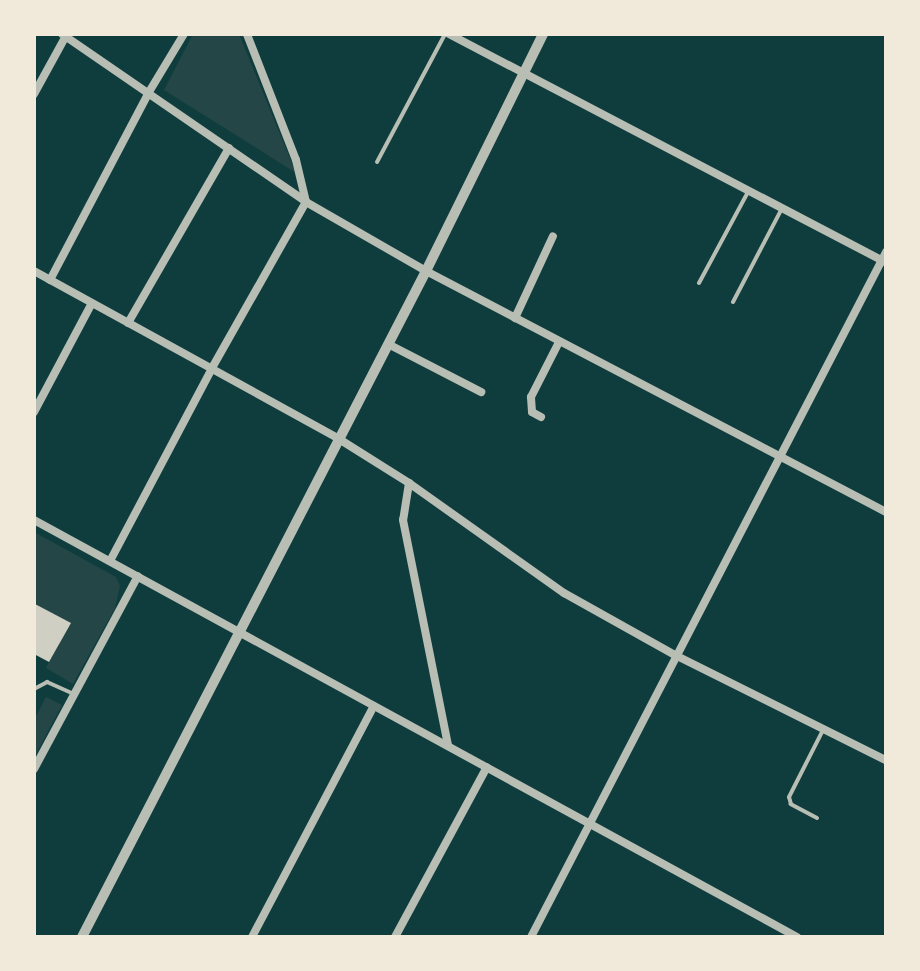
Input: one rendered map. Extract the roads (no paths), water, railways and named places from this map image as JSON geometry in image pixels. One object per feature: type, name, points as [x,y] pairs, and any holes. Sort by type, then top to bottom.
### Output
[{"type":"street","points":[[50,280],[149,92],[184,34]]},
{"type":"street","points":[[110,561],[212,368],[306,202],[296,160],[247,34]]},
{"type":"street","points":[[447,34],[885,258],[675,655],[531,937]]},
{"type":"street","points":[[82,937],[426,271],[543,34]]},
{"type":"street","points":[[34,94],[65,35],[306,202],[426,271],[886,512]]},
{"type":"street","points":[[128,323],[229,148]]},
{"type":"street","points":[[515,318],[553,236]]},
{"type":"street","points":[[34,271],[339,439],[409,483],[545,582],[675,655],[886,760]]},
{"type":"street","points":[[34,412],[92,303]]},
{"type":"street","points":[[541,417],[532,412],[531,397],[559,342]]},
{"type":"street","points":[[388,344],[481,392]]},
{"type":"street","points":[[409,483],[403,520],[448,746]]},
{"type":"street","points":[[34,520],[797,937]]},
{"type":"street","points":[[34,769],[138,576]]},
{"type":"street","points":[[252,937],[374,706]]},
{"type":"street","points":[[395,937],[487,767]]},
{"type":"lane","points":[[377,162],[447,34]]},
{"type":"lane","points":[[699,283],[749,190]]},
{"type":"lane","points":[[733,302],[782,208]]},
{"type":"lane","points":[[34,689],[47,682],[74,694]]},
{"type":"lane","points":[[817,818],[791,804],[789,797],[823,730]]}]
